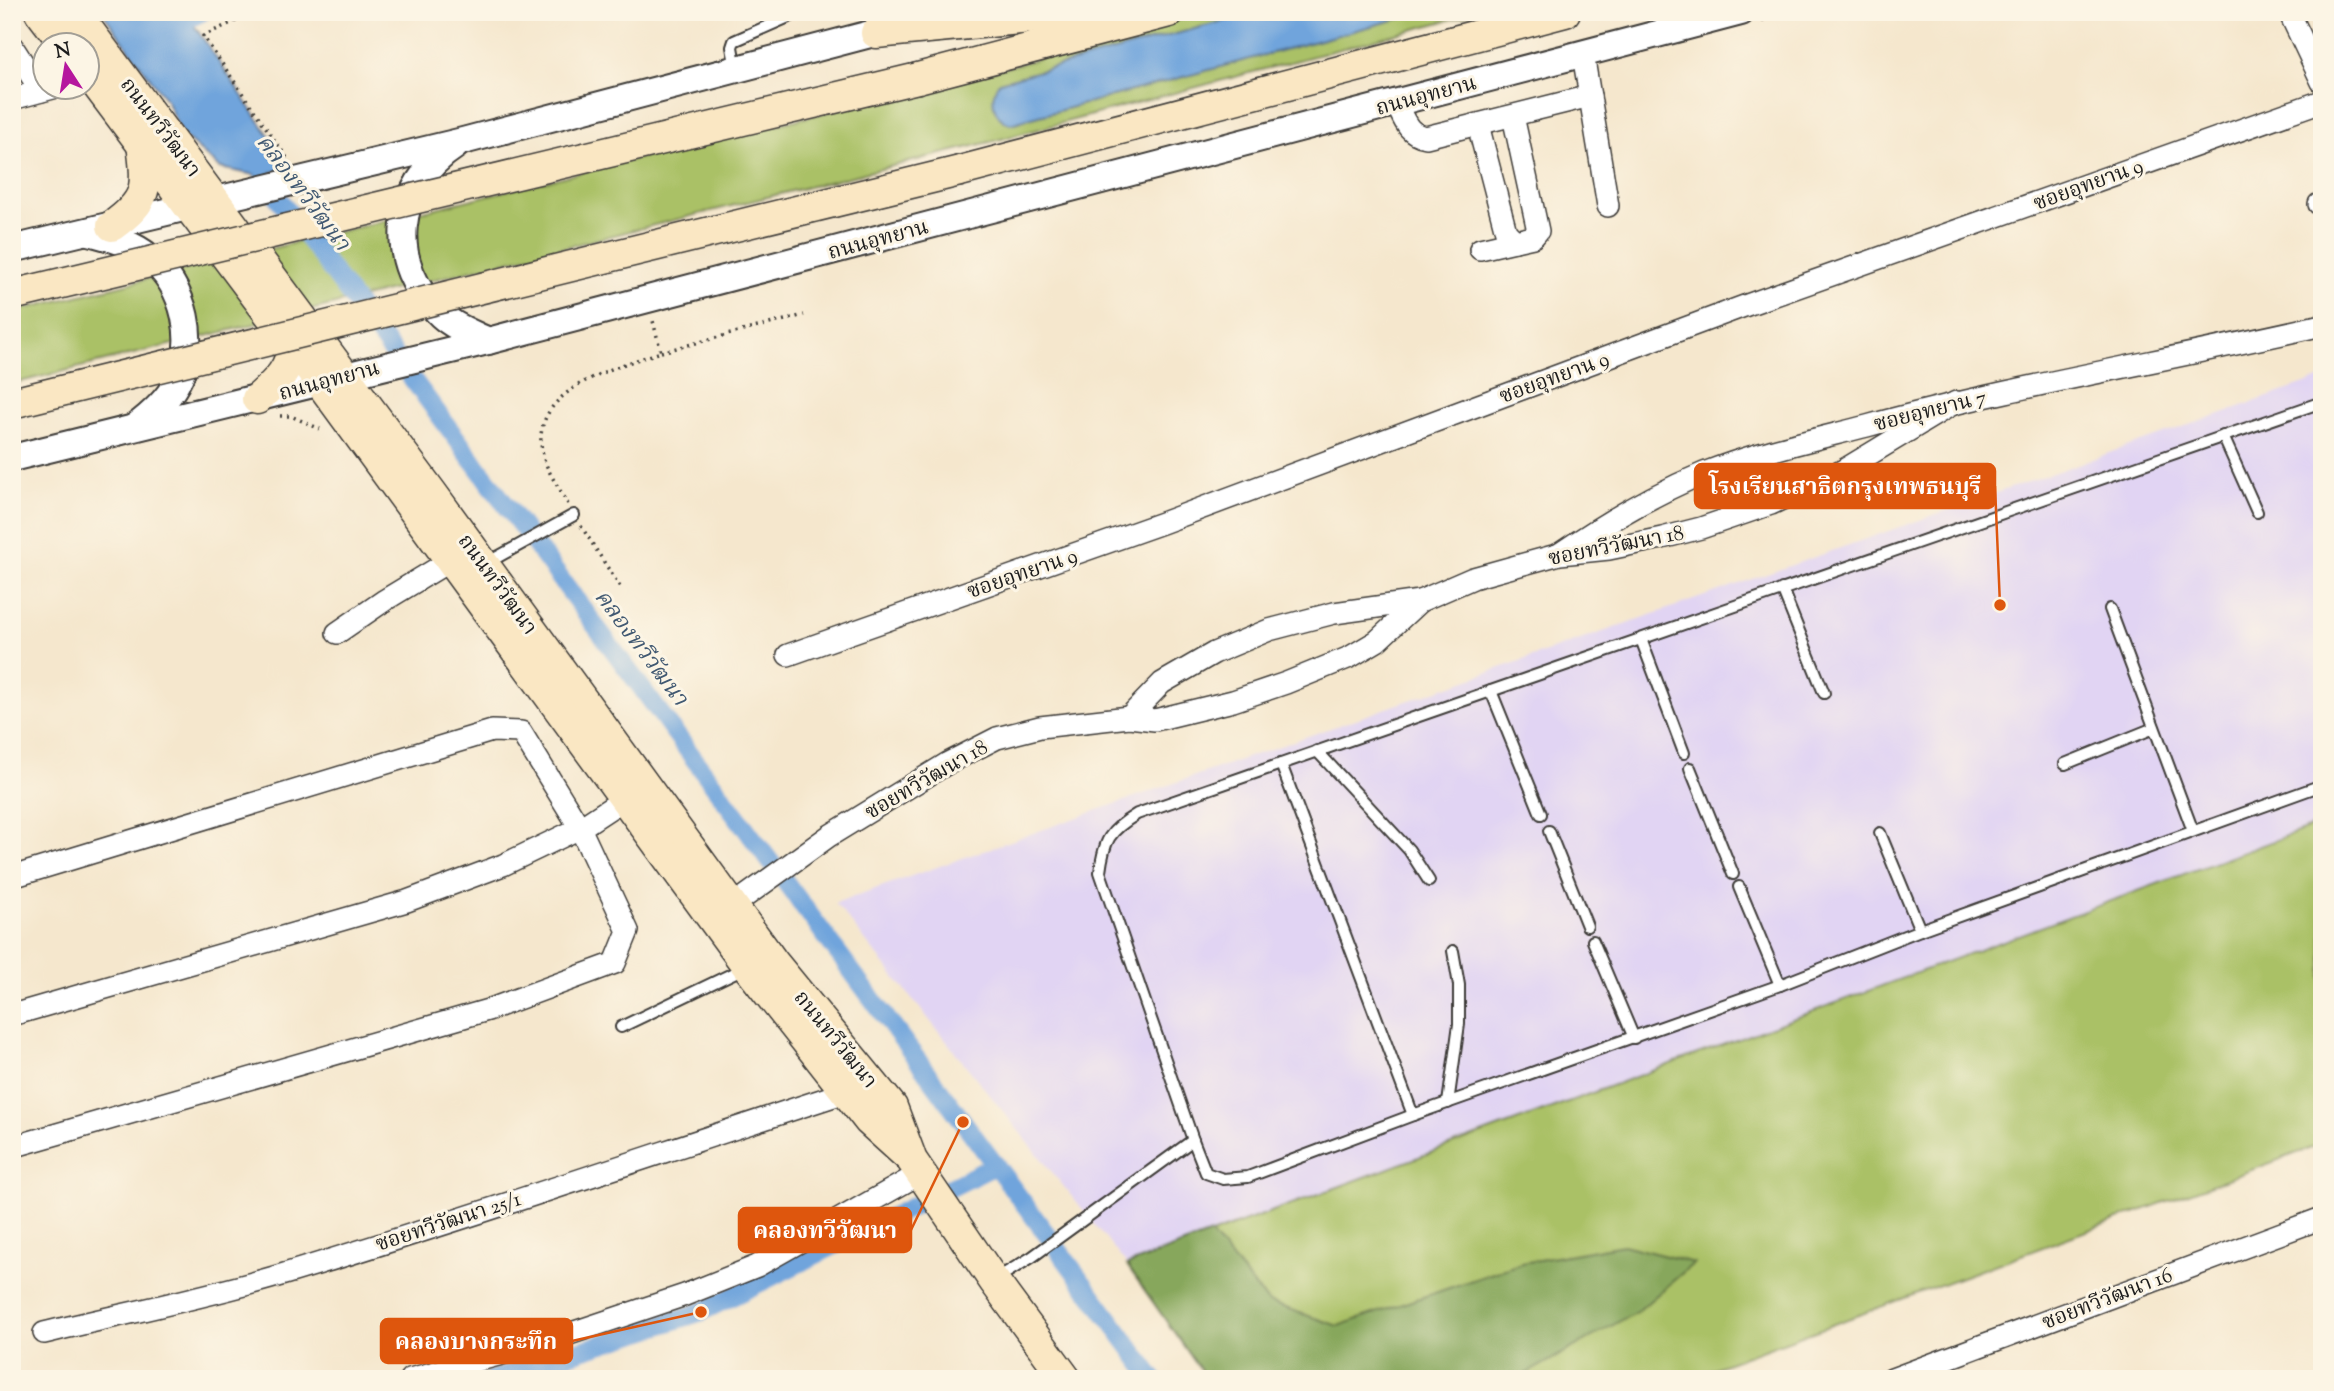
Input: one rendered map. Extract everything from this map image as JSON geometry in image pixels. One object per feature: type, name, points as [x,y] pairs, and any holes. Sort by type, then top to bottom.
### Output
[{"type":"main road","points":[[40,12],[55,32]]},
{"type":"main road","name":"ถนนทวีวัฒนา","points":[[75,12],[340,376],[492,560],[774,963],[892,1107],[927,1182]]},
{"type":"main road","points":[[876,33],[1094,12]]},
{"type":"main road","points":[[12,295],[918,78],[1169,12]]},
{"type":"main road","points":[[12,403],[960,171],[1566,12]]},
{"type":"main road","name":"ถนนทวีวัฒนา","points":[[102,92],[142,143],[212,202],[292,344],[340,376],[451,559],[624,799],[747,966],[846,1092],[869,1121],[927,1182],[1066,1379]]},
{"type":"main road","points":[[100,229],[132,212],[140,201],[145,186],[142,143]]},
{"type":"main road","points":[[257,399],[278,381],[292,358],[292,344]]},
{"type":"street","points":[[12,249],[212,202],[296,171],[463,141],[954,12]]},
{"type":"street","name":"ถนนอุทยาน","points":[[12,458],[488,341],[1741,12]]},
{"type":"street","points":[[2289,12],[2322,82]]},
{"type":"street","points":[[12,46],[32,70]]},
{"type":"street","points":[[1583,54],[1608,206]]},
{"type":"street","points":[[12,99],[32,93]]},
{"type":"street","points":[[1396,103],[1410,131],[1426,137],[1590,96]]},
{"type":"street","name":"ซอยอุทยาน 9","points":[[788,655],[1162,523],[1747,306],[2322,101]]},
{"type":"street","points":[[1480,249],[1533,237],[1538,232],[1513,116]]},
{"type":"street","points":[[1478,125],[1506,232],[1515,242]]},
{"type":"street","points":[[463,141],[440,156],[421,175],[415,187],[403,225],[406,263],[417,289],[441,316],[488,341]]},
{"type":"street","points":[[100,229],[148,256],[164,272],[181,303],[187,331],[184,364],[176,385],[154,413],[132,429]]},
{"type":"street","name":"ซอยอุทยาน 7","points":[[1560,554],[1634,507],[1704,473],[1746,458],[1956,402],[2322,325]]},
{"type":"street","name":"ซอยทวีวัฒนา 18","points":[[1129,717],[1162,683],[1214,653],[1269,630],[1335,613],[1420,601],[1473,578],[1560,554],[1609,550],[1701,528],[1771,504],[1842,471],[1956,402]]},
{"type":"street","points":[[337,633],[451,559]]},
{"type":"street","name":"ซอยทวีวัฒนา 18","points":[[732,906],[829,836],[948,763],[997,738],[1040,727],[1129,717],[1155,720],[1233,701],[1350,657],[1377,641],[1420,601]]},
{"type":"street","points":[[12,877],[492,732],[521,732],[580,828],[628,931],[615,963],[488,1010],[12,1147]]},
{"type":"street","points":[[12,1015],[407,901],[503,865],[580,828],[624,799]]},
{"type":"street","name":"ซอยทวีวัฒนา 25/1","points":[[44,1333],[279,1275],[846,1092]]},
{"type":"street","points":[[410,1379],[542,1343],[685,1295],[757,1266],[927,1182]]},
{"type":"street","name":"ซอยทวีวัฒนา 16","points":[[1892,1379],[2322,1218]]},
{"type":"lane","points":[[736,69],[732,47],[734,41],[800,12]]},
{"type":"lane","points":[[2322,402],[1137,814],[1116,827],[1103,846],[1101,872],[1206,1173],[1223,1179],[1248,1177],[2322,785]]},
{"type":"lane","points":[[2223,436],[2257,512]]},
{"type":"lane","points":[[492,560],[574,514]]},
{"type":"lane","points":[[1782,589],[1824,693]]},
{"type":"lane","points":[[2110,609],[2193,831]]},
{"type":"lane","points":[[1640,639],[1685,753]]},
{"type":"lane","points":[[1491,691],[1541,814]]},
{"type":"lane","points":[[2065,764],[2154,728]]},
{"type":"lane","points":[[1317,751],[1409,850],[1429,881]]},
{"type":"lane","points":[[1281,764],[1413,1115]]},
{"type":"lane","points":[[1690,768],[1733,874]]},
{"type":"lane","points":[[1549,831],[1587,926]]},
{"type":"lane","points":[[1880,833],[1920,930]]},
{"type":"lane","points":[[1739,887],[1780,985]]},
{"type":"lane","points":[[1592,941],[1634,1038]]},
{"type":"lane","points":[[1448,1103],[1458,1024],[1459,985],[1453,951]]},
{"type":"lane","points":[[621,1027],[747,966]]},
{"type":"lane","points":[[994,1280],[1032,1257],[1193,1140]]},
{"type":"path","points":[[255,12],[204,36],[296,171]]},
{"type":"path","points":[[647,299],[661,352]]},
{"type":"path","points":[[620,587],[574,514],[544,458],[540,441],[546,417],[565,393],[599,373],[661,352],[804,315]]},
{"type":"shaded area","points":[[2322,378],[2322,832],[1127,1265],[835,903]]},
{"type":"green space","points":[[1207,12],[1257,12],[999,82],[1010,124],[1423,12],[1479,12],[998,140],[12,384],[12,312],[979,75]]},
{"type":"green space","points":[[2322,823],[2322,1144],[1685,1379],[1207,1379],[1127,1265]]},
{"type":"green space","points":[[1211,1234],[1268,1302],[1338,1326],[1522,1263],[1623,1245],[1694,1263],[1638,1311],[1517,1379],[1207,1379],[1127,1265]]},
{"type":"water","points":[[102,12],[185,12],[292,169],[255,175],[220,168],[182,135],[166,100]]},
{"type":"water","points":[[1257,12],[1423,12],[1010,124],[996,112],[993,100],[999,82]]},
{"type":"waterway","points":[[166,30],[202,12]]},
{"type":"waterway","name":"คลองทวีวัฒนา","points":[[264,179],[1154,1379]]},
{"type":"waterway","points":[[493,1379],[701,1312],[996,1165]]},
{"type":"place","name":"โรงเรียนสาธิตกรุงเทพธนบุรี","points":[[2000,605]]},
{"type":"place","name":"คลองทวีวัฒนา","points":[[963,1122]]},
{"type":"place","name":"คลองบางกระทึก","points":[[701,1312]]}]
